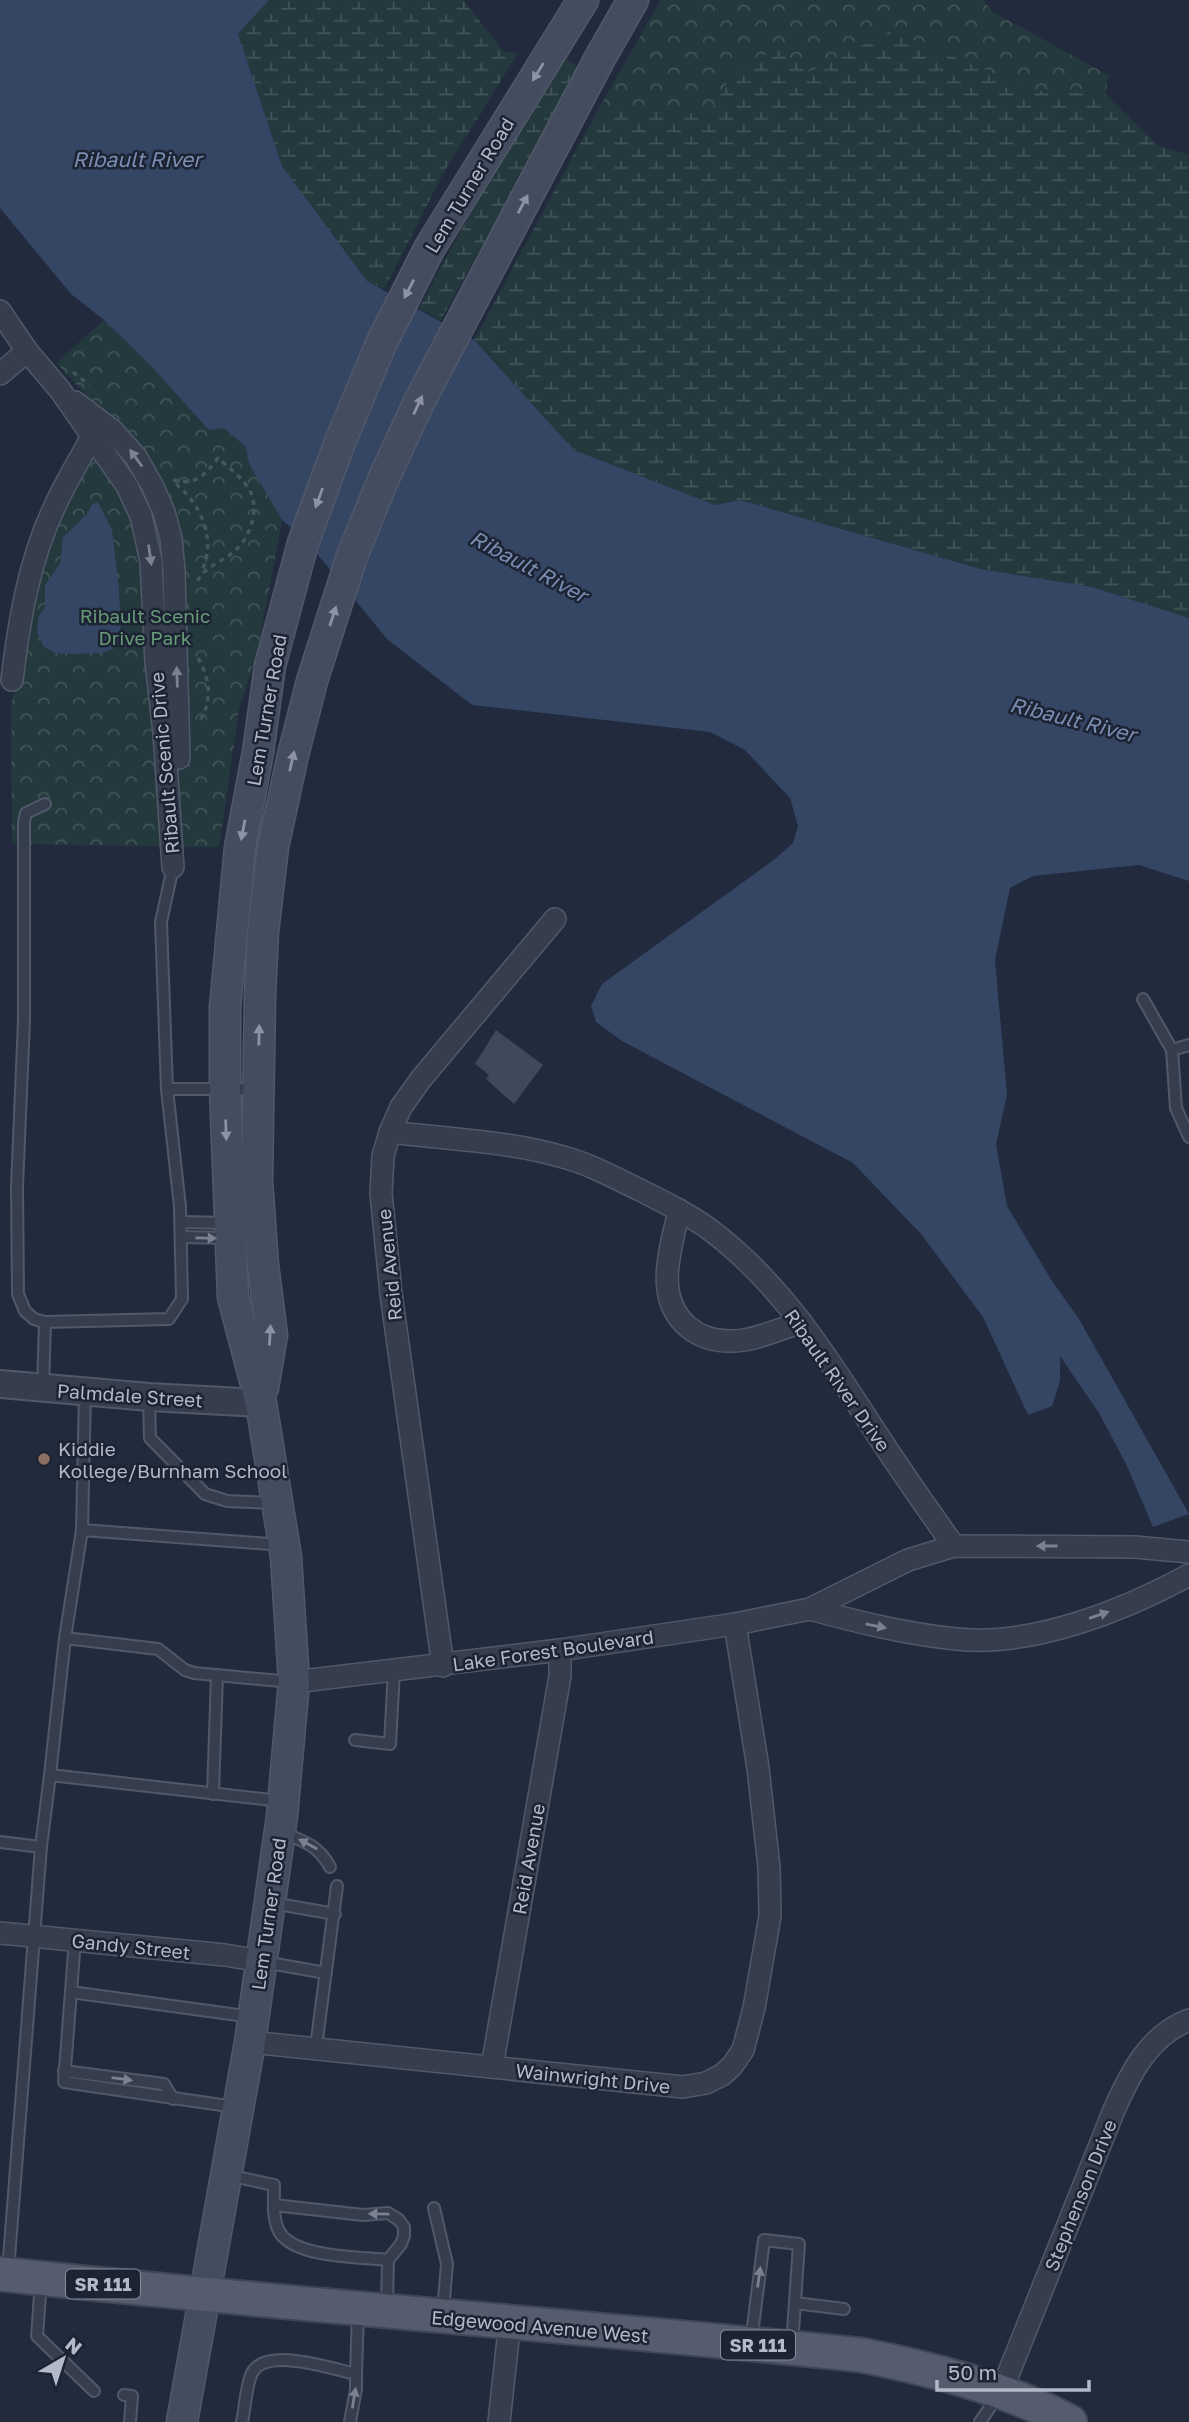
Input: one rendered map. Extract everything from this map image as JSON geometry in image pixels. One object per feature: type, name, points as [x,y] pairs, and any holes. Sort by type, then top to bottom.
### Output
[{"type":"main road","name":"Lem Turner Road","points":[[261,1403],[272,1335],[263,1265],[257,1181],[257,1089],[263,932],[273,848],[312,681],[352,556],[419,402],[633,0]]},
{"type":"main road","name":"Lem Turner Road","points":[[181,2422],[252,2030],[283,1801],[295,1682],[284,1545],[261,1403],[233,1297],[225,1088],[225,1007],[237,874],[270,666],[303,543],[340,442],[381,344],[429,249],[578,7]]},
{"type":"main road","name":"Edgewood Avenue West","points":[[4,2274],[861,2356],[918,2366],[1001,2392],[1070,2422]]},
{"type":"street","name":"Ribault Scenic Drive","points":[[0,311],[27,351],[60,390],[93,436],[127,486],[141,516],[149,550],[173,867]]},
{"type":"street","points":[[0,374],[27,351]]},
{"type":"street","name":"Ribault Scenic Drive","points":[[60,390],[113,431],[136,457],[152,485],[171,538],[181,822],[173,867]]},
{"type":"street","points":[[12,680],[19,621],[37,556],[54,508],[93,436]]},
{"type":"street","name":"Reid Avenue","points":[[443,1666],[388,1269],[381,1193],[383,1156],[401,1107],[421,1079],[555,919]]},
{"type":"street","name":"Ribault River Drive","points":[[390,1132],[562,1156],[602,1171],[679,1210],[708,1229],[765,1279],[802,1322],[914,1491],[954,1546]]},
{"type":"street","points":[[679,1210],[667,1267],[668,1297],[677,1318],[695,1332],[716,1341],[745,1340],[802,1322]]},
{"type":"street","name":"Palmdale Street","points":[[0,1384],[149,1397],[261,1403]]},
{"type":"street","name":"Lake Forest Boulevard","points":[[295,1682],[443,1666],[735,1625],[810,1609],[908,1560],[954,1546],[1135,1546],[1189,1552]]},
{"type":"street","name":"Lake Forest Boulevard","points":[[810,1609],[872,1626],[958,1640],[1020,1637],[1144,1599],[1189,1575]]},
{"type":"street","name":"Wainwright Drive","points":[[252,2030],[316,2047],[682,2087],[706,2084],[722,2075],[743,2050],[754,2008],[770,1916],[769,1867],[758,1768],[735,1625]]},
{"type":"street","name":"Reid Avenue","points":[[492,2067],[560,1676],[560,1650]]},
{"type":"street","name":"Gandy Street","points":[[0,1933],[225,1955],[261,1961]]},
{"type":"street","name":"Stephenson Drive","points":[[1001,2392],[1114,2110],[1134,2067],[1157,2040],[1189,2020]]},
{"type":"street","points":[[499,2422],[510,2321]]},
{"type":"lane","points":[[43,1388],[45,1322],[34,1319],[25,1311],[18,1294],[17,1186],[24,1021],[24,822],[26,813],[46,804]]},
{"type":"lane","name":"Ribault Scenic Drive","points":[[45,1322],[169,1319],[182,1298],[181,1223],[167,1089],[161,922],[173,867]]},
{"type":"lane","points":[[1143,999],[1172,1050],[1176,1108],[1189,1137]]},
{"type":"lane","points":[[1172,1050],[1189,1045]]},
{"type":"lane","points":[[167,1089],[257,1089]]},
{"type":"lane","points":[[181,1223],[230,1230]]},
{"type":"lane","points":[[181,1237],[230,1230]]},
{"type":"lane","points":[[4,2274],[41,1847],[65,1638],[82,1530],[85,1392]]},
{"type":"lane","points":[[149,1397],[150,1438],[205,1494],[227,1501],[277,1503]]},
{"type":"lane","points":[[82,1530],[284,1545]]},
{"type":"lane","points":[[65,1638],[158,1649],[185,1670],[194,1673],[295,1682]]},
{"type":"lane","points":[[355,1741],[390,1744],[394,1671]]},
{"type":"lane","points":[[213,1794],[217,1675]]},
{"type":"lane","points":[[50,1775],[283,1801]]},
{"type":"lane","points":[[279,1831],[314,1845],[330,1867]]},
{"type":"lane","points":[[0,1842],[41,1847]]},
{"type":"lane","points":[[316,2047],[337,1886]]},
{"type":"lane","points":[[268,1903],[335,1914]]},
{"type":"lane","points":[[75,1940],[64,2082],[239,2107]]},
{"type":"lane","points":[[261,1961],[326,1973]]},
{"type":"lane","points":[[71,1992],[252,2030]]},
{"type":"lane","points":[[227,2175],[274,2185],[275,2220],[280,2233],[297,2246],[313,2252],[388,2260]]},
{"type":"lane","points":[[274,2205],[363,2215],[388,2213],[404,2227],[401,2244],[388,2260],[373,2311],[356,2374],[351,2422]]},
{"type":"lane","points":[[434,2208],[447,2264],[442,2317]]},
{"type":"lane","points":[[751,2344],[764,2240],[799,2244],[792,2348]]},
{"type":"lane","points":[[41,2278],[37,2336],[94,2391]]},
{"type":"lane","points":[[795,2303],[844,2309]]},
{"type":"lane","points":[[242,2422],[252,2374],[270,2360],[290,2361],[356,2374]]},
{"type":"lane","points":[[980,2422],[1001,2392]]},
{"type":"lane","points":[[124,2395],[132,2396],[130,2422]]},
{"type":"path","points":[[169,478],[193,500],[204,521],[207,557],[198,579]]},
{"type":"green space","points":[[269,0],[463,0],[504,52],[518,53],[445,170],[384,289],[367,281],[282,166],[238,34]]},
{"type":"green space","points":[[661,0],[983,0],[993,12],[1108,75],[1106,95],[1034,90],[891,31],[810,73],[733,73],[709,114],[599,108]]},
{"type":"green space","points":[[891,31],[1034,90],[1106,95],[1159,146],[1189,155],[1189,618],[1092,587],[982,569],[740,500],[715,505],[574,450],[474,340],[599,108],[709,114],[733,73],[777,48],[810,72]]},
{"type":"green space","points":[[566,59],[577,66],[441,320],[419,308],[507,150]]},
{"type":"green space","name":"Ribault Scenic Drive Park","points":[[104,320],[150,365],[246,447],[249,464],[282,520],[257,654],[239,709],[219,847],[12,844],[11,707],[32,602],[52,534],[85,467],[122,432],[56,363]]},
{"type":"water","name":"Ribault River","points":[[0,0],[269,0],[238,34],[282,166],[367,281],[474,340],[574,450],[715,505],[740,500],[981,569],[1092,587],[1189,618],[1189,881],[1139,865],[1033,876],[1010,888],[995,960],[1007,1095],[996,1144],[1007,1206],[1052,1281],[1079,1319],[1189,1514],[1153,1527],[1127,1466],[1099,1413],[1060,1356],[1060,1381],[1052,1406],[1028,1415],[983,1317],[921,1234],[853,1163],[622,1041],[596,1022],[591,1006],[602,984],[775,859],[793,843],[798,826],[790,798],[745,750],[710,732],[472,705],[387,639],[305,539],[282,520],[249,464],[246,447],[224,428],[209,430],[150,365],[104,320],[71,294],[0,208]]},
{"type":"water","points":[[98,502],[112,530],[121,638],[113,649],[102,653],[55,653],[43,646],[37,632],[38,618],[45,607],[45,585],[60,563],[63,537],[87,514],[92,504]]},
{"type":"building","points":[[496,1030],[543,1065],[514,1104],[486,1079],[489,1075],[475,1064]]},
{"type":"place","name":"Kiddie Kollege/Burnham School","points":[[44,1459]]}]
